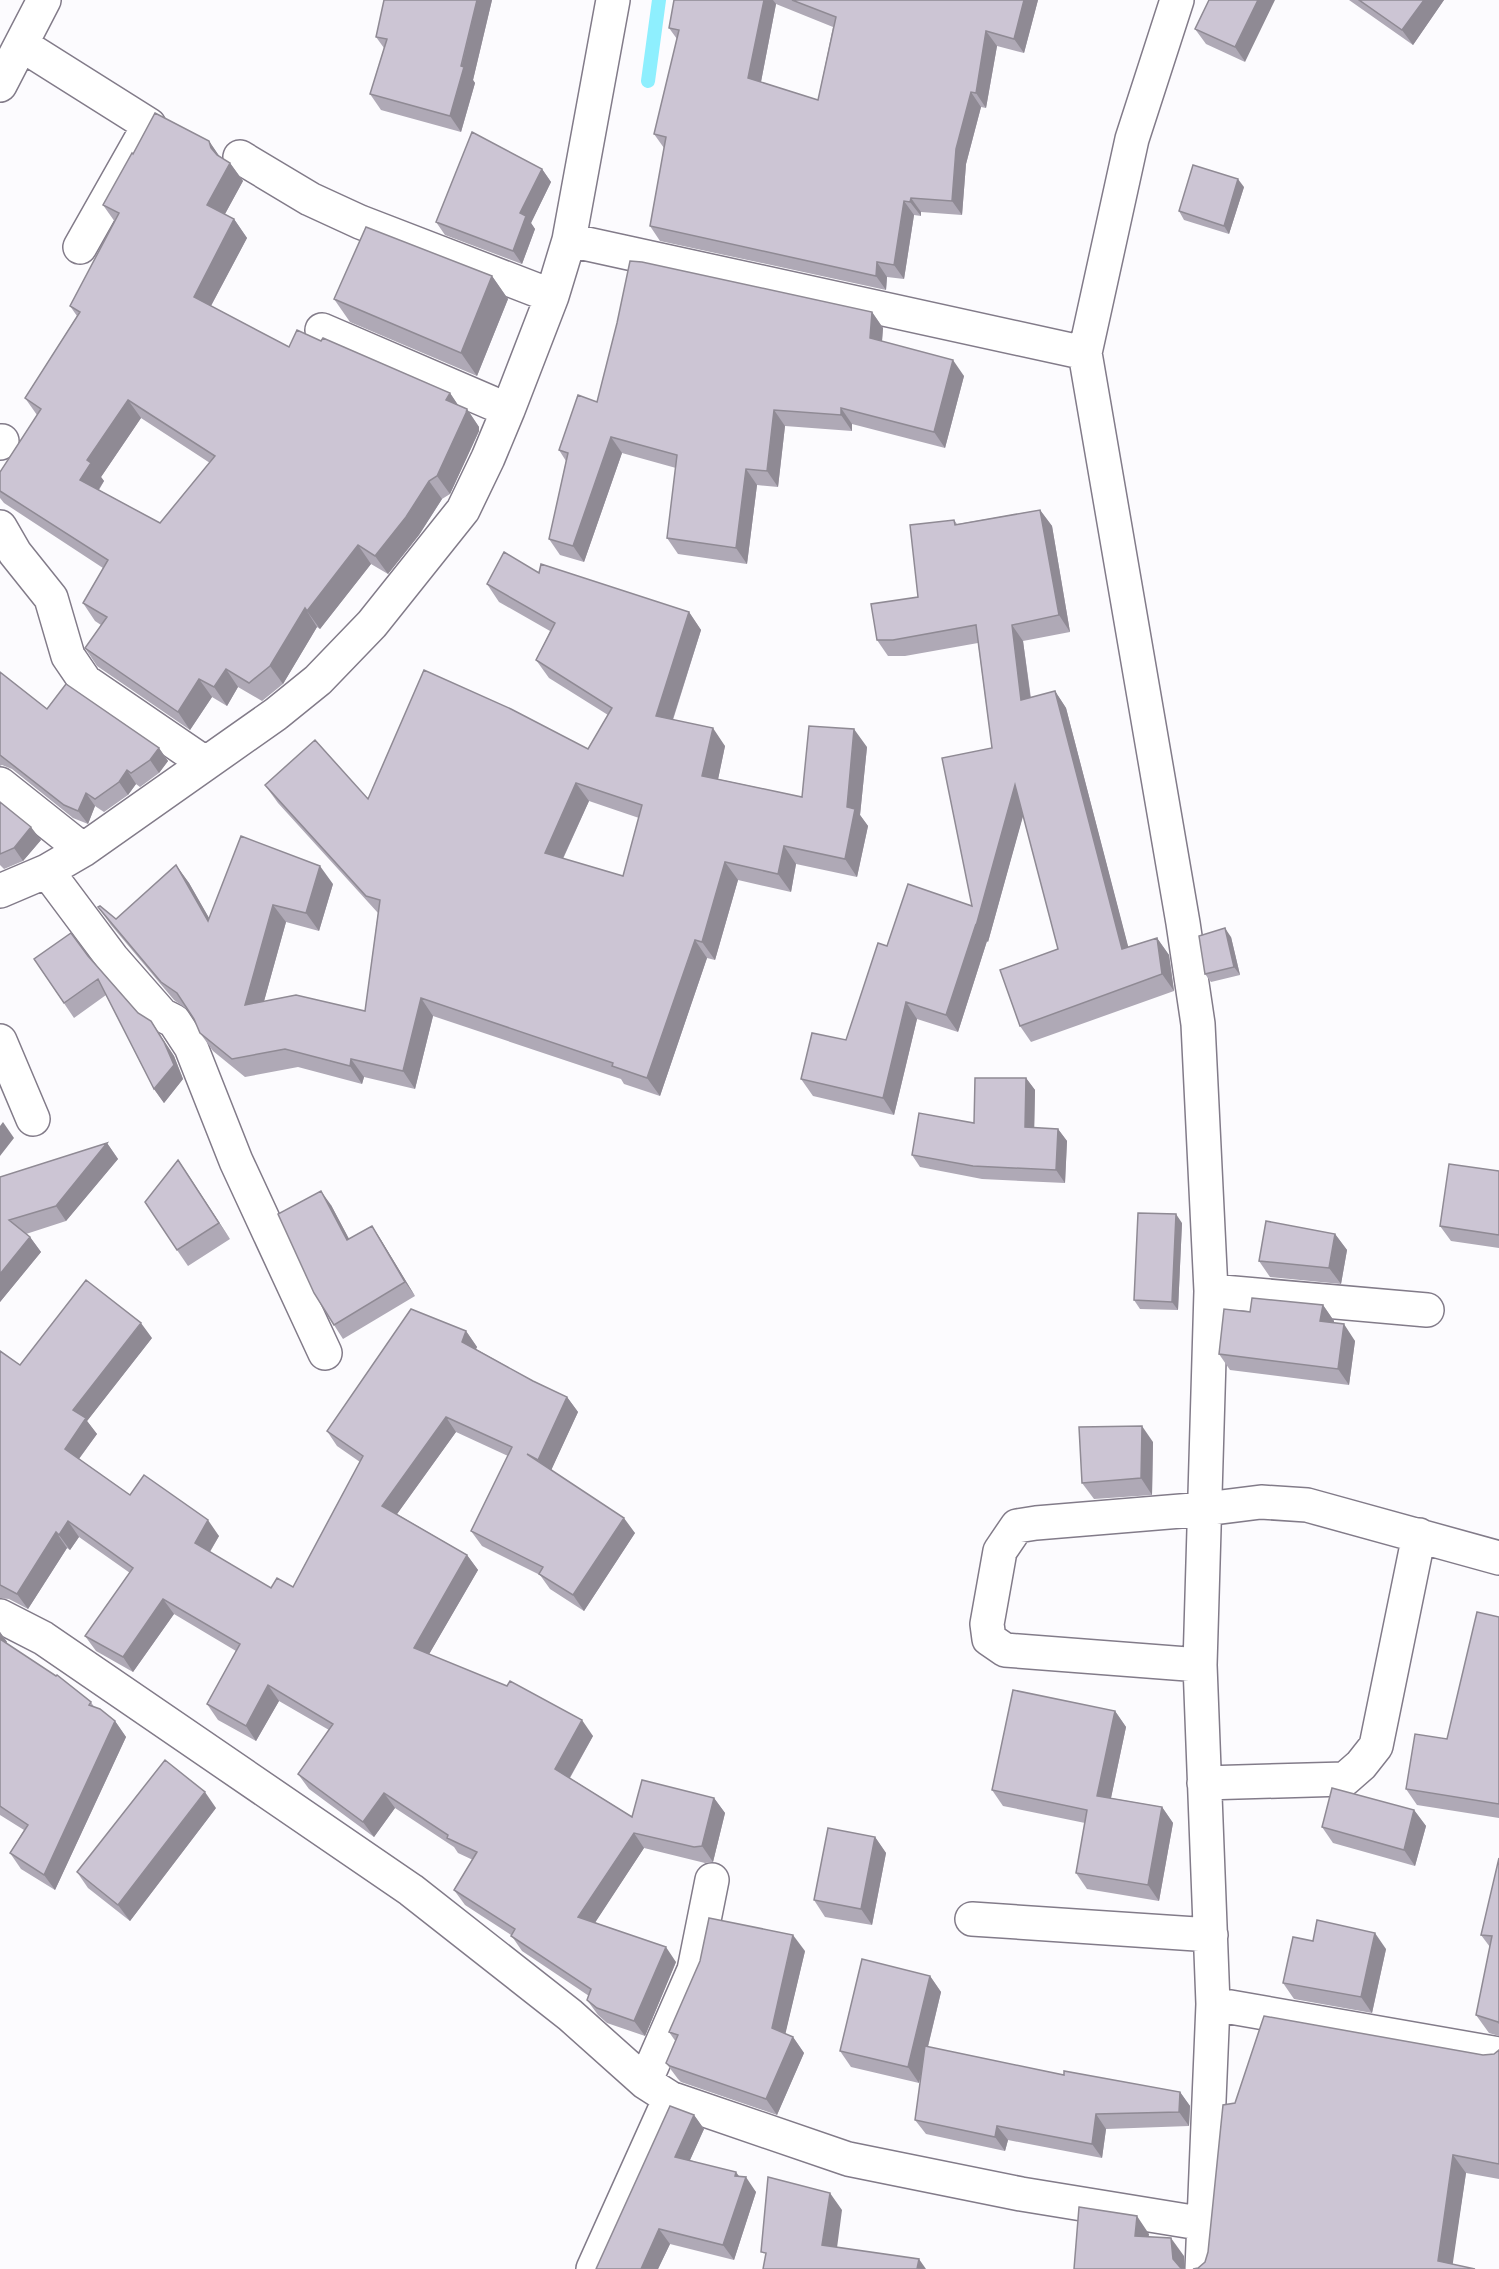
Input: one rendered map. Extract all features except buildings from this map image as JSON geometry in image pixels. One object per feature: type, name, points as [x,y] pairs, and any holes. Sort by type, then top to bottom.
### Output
[{"type":"street","points":[[0,86],[44,0]]},
{"type":"street","points":[[0,891],[50,875],[276,714],[309,687],[372,624],[463,510],[508,410],[552,296],[578,242],[613,0]]},
{"type":"street","points":[[1177,0],[1132,139],[1085,353],[1198,1023],[1210,1291],[1200,1665],[1213,2004],[1202,2269]]},
{"type":"street","points":[[22,45],[149,125],[81,247]]},
{"type":"street","points":[[240,157],[310,199],[360,222],[552,296]]},
{"type":"street","points":[[578,242],[1085,353]]},
{"type":"street","points":[[322,330],[508,410]]},
{"type":"street","points":[[0,527],[15,553],[51,597],[69,656],[85,681],[206,763]]},
{"type":"street","points":[[0,784],[83,850]]},
{"type":"street","points":[[50,875],[79,915],[156,1008],[162,1015],[174,1021],[191,1047],[236,1161],[325,1353]]},
{"type":"street","points":[[0,1041],[33,1119]]},
{"type":"street","points":[[1210,1291],[1427,1310]]},
{"type":"street","points":[[1200,1665],[1005,1650],[989,1639],[987,1624],[999,1551],[1017,1526],[1261,1502],[1307,1505],[1499,1558]]},
{"type":"street","points":[[1204,1783],[1345,1779],[1361,1765],[1376,1746],[1419,1535]]},
{"type":"street","points":[[0,1616],[43,1638],[411,1890],[570,2015],[658,2090],[848,2159],[1021,2194],[1205,2224]]},
{"type":"street","points":[[593,2269],[658,2090],[694,1970],[712,1880]]},
{"type":"street","points":[[972,1920],[1211,1935]]},
{"type":"street","points":[[1213,2004],[1481,2049],[1499,2054]]},
{"type":"waterway","points":[[648,81],[659,0]]}]
